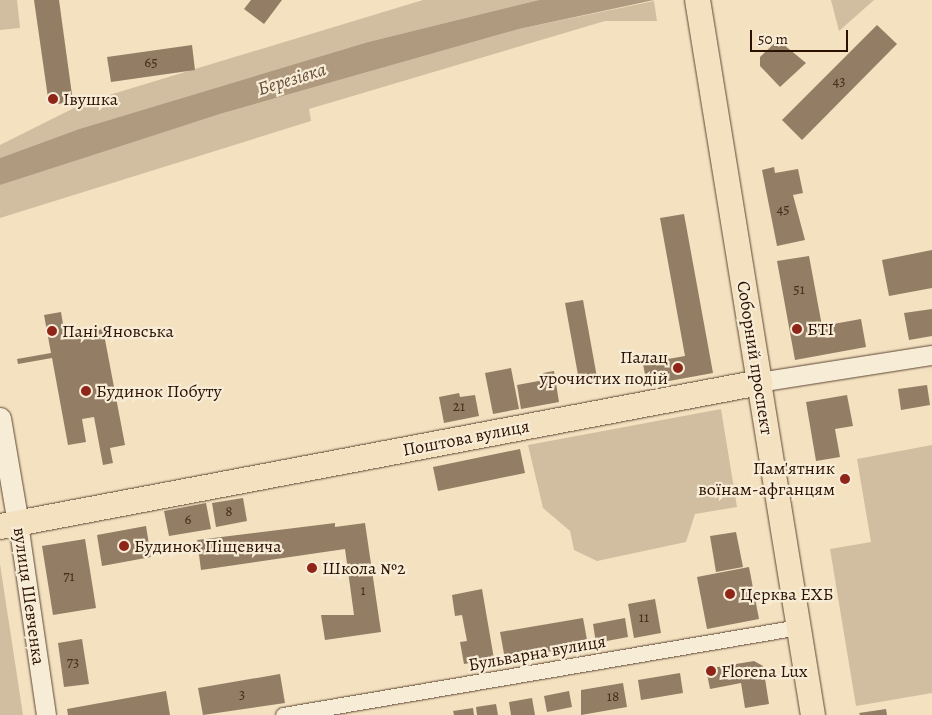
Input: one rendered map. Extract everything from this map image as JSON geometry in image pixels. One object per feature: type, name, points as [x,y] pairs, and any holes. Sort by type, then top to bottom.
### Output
[{"type":"highway","name":"Соборний проспект","points":[[698,8],[759,382]]},
{"type":"highway","name":"Поштова вулиця","points":[[9,524],[759,382]]},
{"type":"main road","name":"Соборний проспект","points":[[759,382],[813,715]]},
{"type":"main road","name":"вулиця Шевченка","points":[[0,418],[9,524]]},
{"type":"street","name":"Поштова вулиця","points":[[759,382],[932,355]]},
{"type":"street","name":"вулиця Шевченка","points":[[9,524],[46,715]]},
{"type":"street","name":"Бульварна вулиця","points":[[282,715],[303,713],[799,627]]},
{"type":"shaded area","points":[[0,0],[17,0],[20,28],[0,30]]},
{"type":"shaded area","points":[[423,0],[539,0],[368,42],[79,129],[0,158],[0,145],[86,102]]},
{"type":"shaded area","points":[[831,0],[874,0],[839,31]]},
{"type":"shaded area","points":[[654,1],[657,21],[605,21],[309,109],[311,121],[0,218],[0,185],[10,180],[220,114],[519,29]]},
{"type":"shaded area","points":[[721,409],[737,507],[695,514],[686,542],[597,561],[574,550],[570,531],[543,508],[528,445]]},
{"type":"shaded area","points":[[932,445],[932,693],[856,706],[830,549],[871,542],[857,459]]},
{"type":"shaded area","points":[[0,564],[23,715],[0,715]]},
{"type":"water","name":"Березівка","points":[[539,0],[654,0],[519,29],[220,114],[0,185],[0,158],[79,129],[368,42]]},
{"type":"building","points":[[34,0],[59,0],[73,102],[49,105]]},
{"type":"building","points":[[251,0],[282,0],[264,24],[244,9]]},
{"type":"building","points":[[877,25],[897,44],[802,140],[782,120]]},
{"type":"building","points":[[778,40],[806,63],[780,87],[760,66],[760,57]]},
{"type":"building","points":[[192,45],[195,70],[111,82],[107,57]]},
{"type":"building","points":[[774,167],[775,173],[798,169],[803,193],[793,195],[805,240],[777,246],[762,170]]},
{"type":"building","points":[[684,214],[713,373],[647,385],[643,364],[668,355],[668,359],[685,356],[660,218]]},
{"type":"building","points":[[932,250],[932,288],[889,296],[882,260]]},
{"type":"building","points":[[809,256],[822,326],[861,319],[866,347],[795,360],[777,261]]},
{"type":"building","points":[[583,300],[598,383],[580,386],[565,303]]},
{"type":"building","points":[[932,309],[932,336],[909,340],[904,313]]},
{"type":"building","name":"Будинок Побуту","points":[[61,312],[65,336],[103,329],[125,445],[110,448],[113,463],[103,465],[94,417],[82,419],[86,442],[68,445],[52,358],[18,364],[17,359],[51,353],[44,315]]},
{"type":"building","points":[[511,368],[519,409],[493,414],[485,373]]},
{"type":"building","points":[[554,371],[559,402],[521,409],[517,385],[544,380],[543,373]]},
{"type":"building","points":[[927,385],[930,405],[901,410],[898,389]]},
{"type":"building","points":[[459,393],[460,397],[475,395],[479,416],[444,423],[439,397]]},
{"type":"building","points":[[847,395],[853,426],[835,429],[840,457],[816,461],[806,402]]},
{"type":"building","points":[[520,449],[525,473],[438,491],[433,467]]},
{"type":"building","points":[[243,498],[247,521],[216,527],[212,503]]},
{"type":"building","points":[[206,503],[211,529],[169,536],[164,511]]},
{"type":"building","points":[[335,523],[335,527],[365,523],[381,632],[325,640],[321,615],[354,615],[345,549],[201,570],[197,540]]},
{"type":"building","name":"Будинок Піщевича","points":[[146,526],[151,557],[102,566],[97,535]]},
{"type":"building","points":[[736,532],[743,567],[716,572],[710,536]]},
{"type":"building","points":[[85,539],[96,608],[53,615],[42,546]]},
{"type":"building","points":[[749,567],[759,619],[707,629],[697,577]]},
{"type":"building","points":[[482,589],[494,659],[464,664],[460,642],[467,641],[462,615],[455,616],[452,595]]},
{"type":"building","points":[[655,599],[661,633],[634,638],[628,604]]},
{"type":"building","points":[[583,618],[588,645],[505,659],[500,632]]},
{"type":"building","points":[[625,618],[628,637],[596,643],[593,624]]},
{"type":"building","points":[[82,639],[89,684],[64,687],[58,643]]},
{"type":"building","points":[[754,661],[763,666],[769,704],[745,708],[741,683],[710,689],[706,669]]},
{"type":"building","points":[[680,673],[683,693],[641,700],[638,680]]},
{"type":"building","points":[[280,674],[285,703],[203,715],[198,688]]},
{"type":"building","points":[[623,683],[627,707],[581,715],[581,690]]},
{"type":"building","points":[[166,691],[170,715],[68,715],[67,709]]},
{"type":"building","points":[[569,691],[572,707],[547,712],[544,696]]},
{"type":"building","points":[[532,698],[535,715],[511,715],[509,702]]},
{"type":"building","points":[[496,704],[498,715],[477,715],[476,707]]},
{"type":"building","points":[[473,708],[474,715],[454,715],[453,711]]},
{"type":"building","points":[[886,709],[887,715],[860,715],[859,713]]},
{"type":"place","name":"Івушка","points":[[53,99]]},
{"type":"place","name":"БТІ","points":[[797,329]]},
{"type":"place","name":"Пані Яновська","points":[[52,331]]},
{"type":"place","name":"Палац урочистих подій","points":[[678,368]]},
{"type":"place","name":"Будинок Побуту","points":[[86,391]]},
{"type":"place","name":"Пам'ятник воїнам-афганцям","points":[[845,479]]},
{"type":"place","name":"Будинок Піщевича","points":[[124,546]]},
{"type":"place","name":"Школа №2","points":[[312,568]]},
{"type":"place","name":"Церква ЕХБ","points":[[730,594]]},
{"type":"place","name":"Florena Lux","points":[[711,671]]}]
